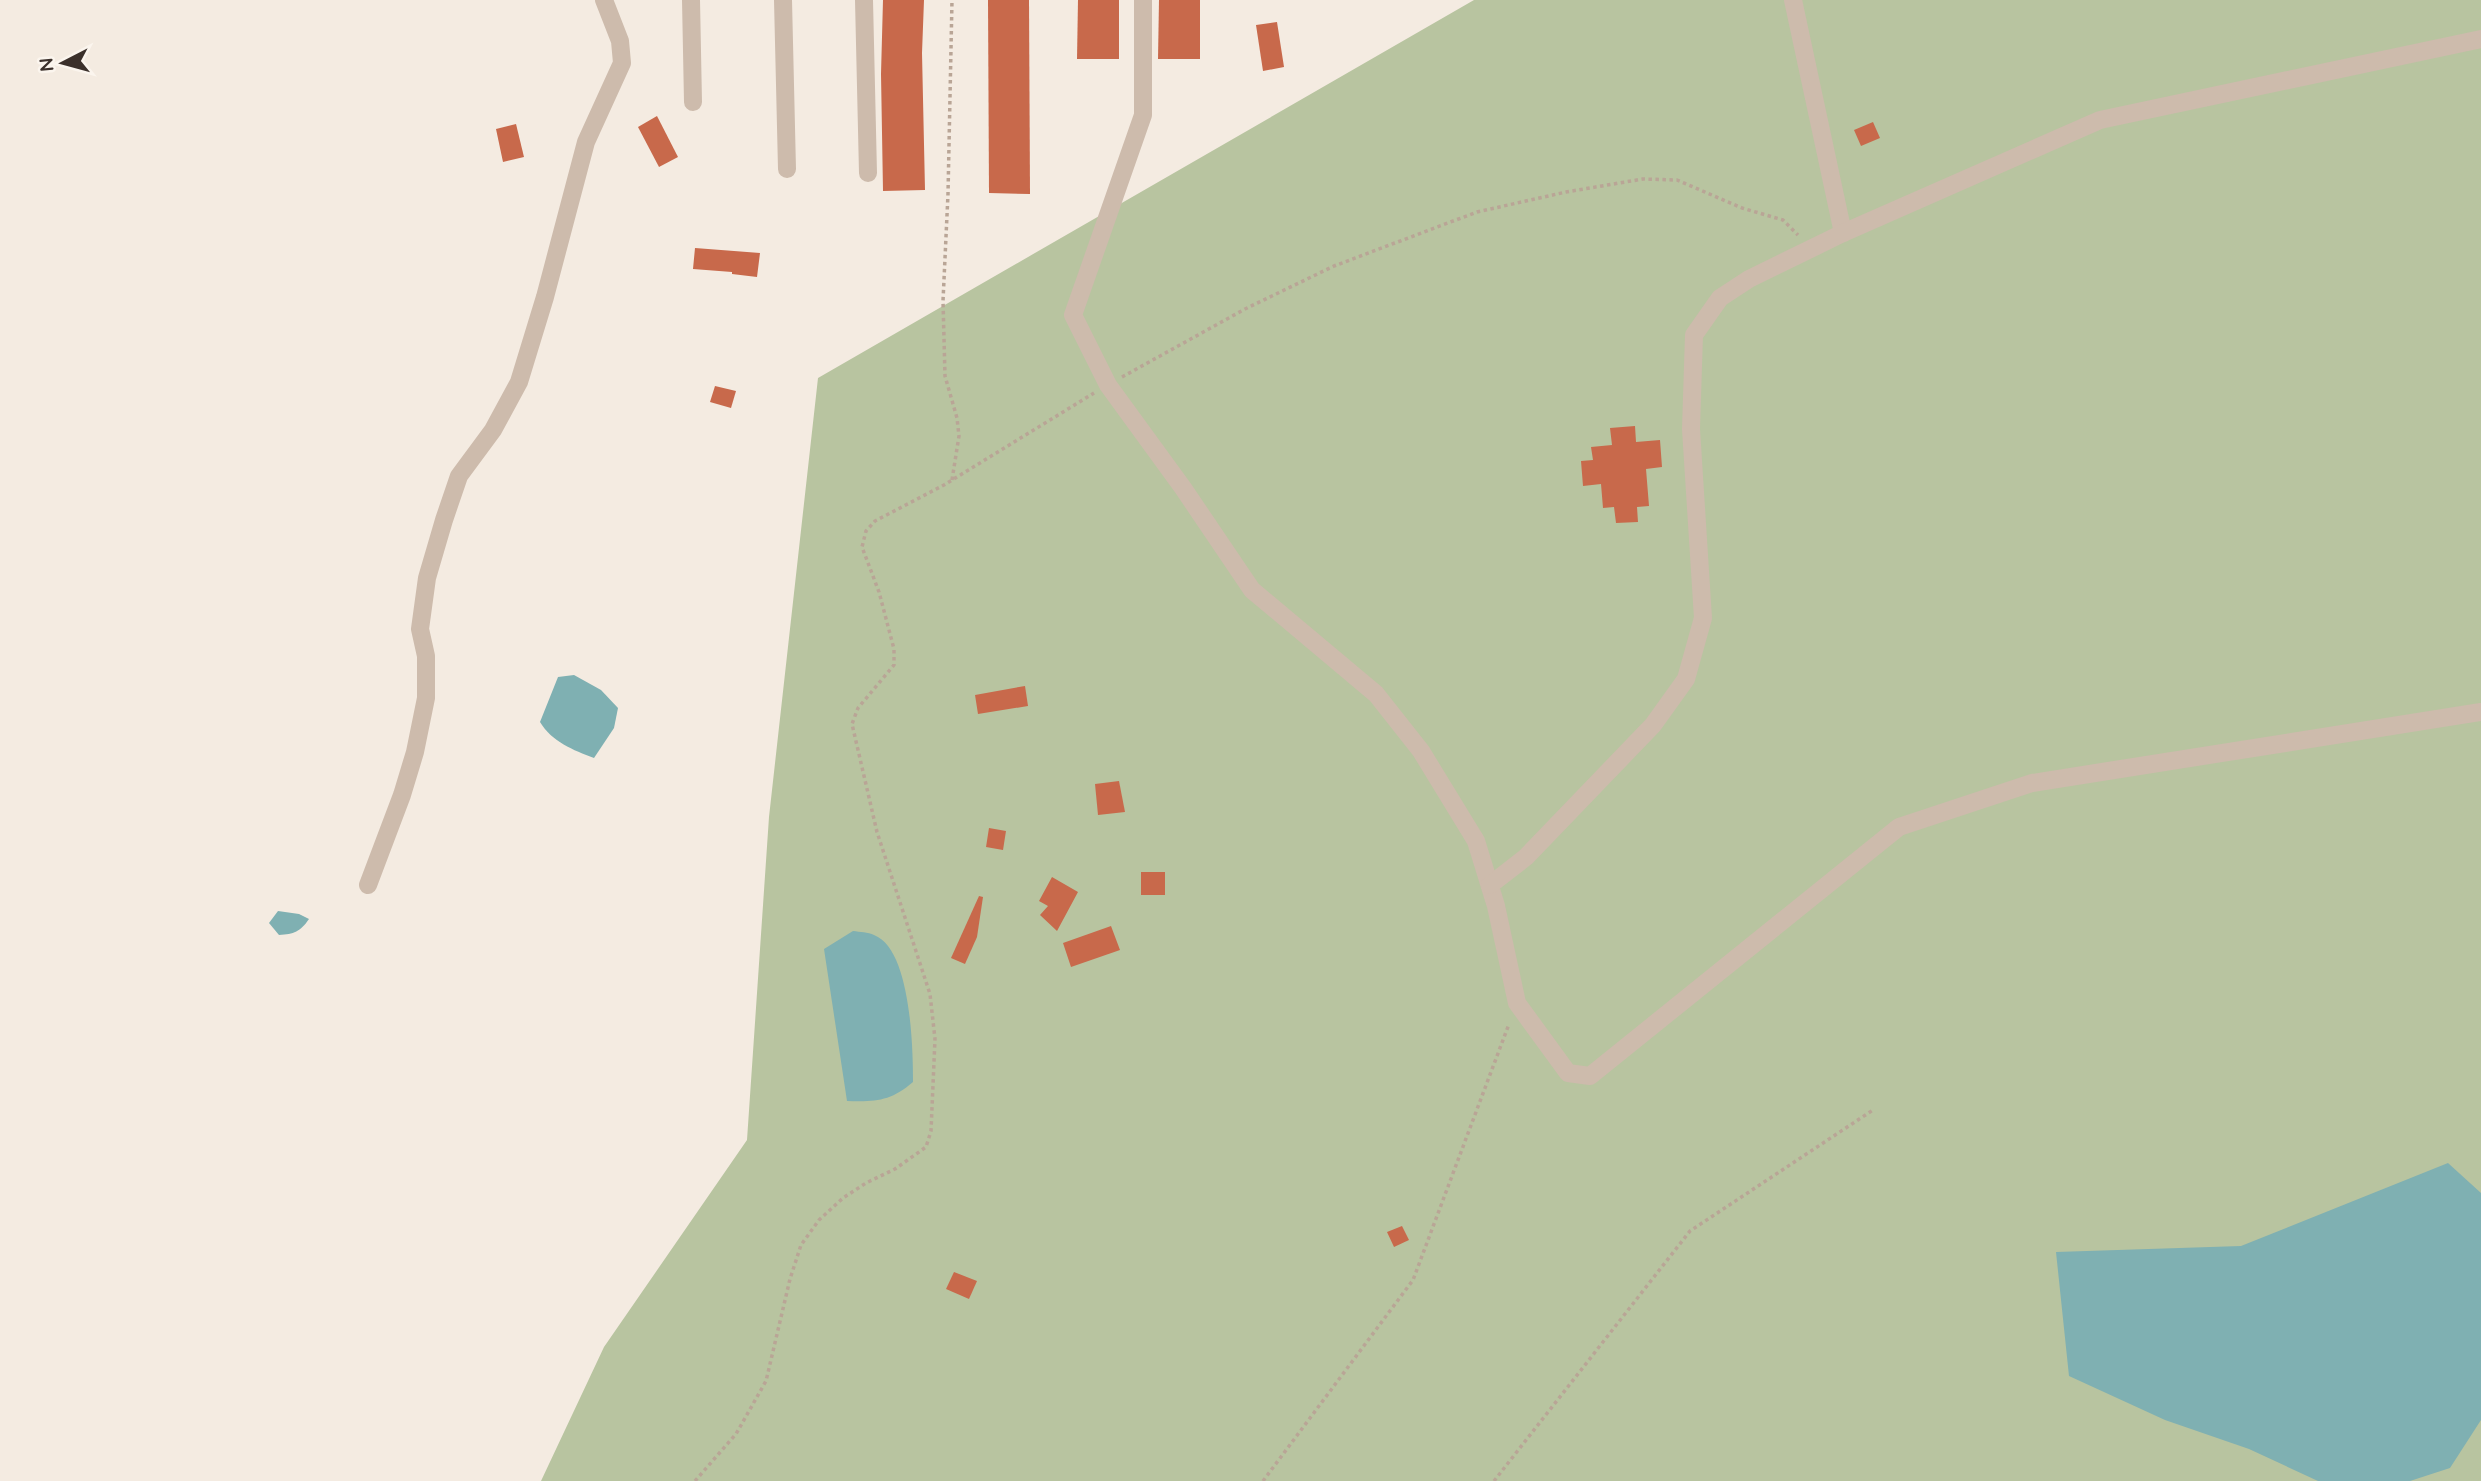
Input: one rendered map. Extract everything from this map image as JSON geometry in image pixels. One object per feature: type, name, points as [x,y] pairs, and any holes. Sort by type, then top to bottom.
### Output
[{"type":"street","points":[[368,885],[415,752],[426,698],[426,656],[420,629],[427,578],[444,520],[459,476],[493,430],[519,382],[545,297],[586,142],[622,64],[620,41],[604,0]]},
{"type":"street","points":[[691,0],[693,102]]},
{"type":"street","points":[[783,0],[787,169]]},
{"type":"street","points":[[864,0],[868,173]]},
{"type":"street","points":[[1143,0],[1143,115],[1073,315],[1108,385],[1183,488],[1252,590],[1376,694],[1421,751],[1476,841],[1490,885],[1517,1003],[1568,1073],[1590,1076],[1899,827],[2032,783],[2481,712]]},
{"type":"street","points":[[1793,0],[1843,233]]},
{"type":"street","points":[[1490,885],[1526,857],[1653,725],[1686,679],[1703,618],[1691,429],[1694,335],[1720,298],[1749,279],[1843,233],[2100,120],[2481,39]]},
{"type":"path","points":[[952,0],[943,301],[945,376],[957,418],[959,436],[952,480]]},
{"type":"path","points":[[695,1481],[736,1434],[766,1381],[789,1279],[801,1245],[819,1220],[843,1198],[866,1182],[895,1169],[926,1147],[932,1131],[935,1039],[930,994],[877,832],[852,724],[858,708],[894,664],[894,649],[879,592],[863,547],[866,531],[874,521],[952,480],[1108,385],[1245,309],[1334,266],[1477,212],[1566,192],[1643,180],[1677,180],[1742,208],[1783,220],[1814,247]]},
{"type":"path","points":[[1263,1481],[1413,1280],[1517,1003]]},
{"type":"path","points":[[1494,1481],[1690,1231],[1873,1110]]},
{"type":"green space","points":[[1474,0],[2481,0],[2481,1481],[541,1481],[604,1347],[747,1140],[769,817],[818,378]]},
{"type":"water","points":[[574,675],[601,690],[618,708],[614,728],[594,758],[557,740],[540,722],[558,677]]},
{"type":"water","points":[[278,911],[299,914],[309,919],[296,932],[279,935],[269,923]]},
{"type":"water","points":[[853,931],[874,935],[886,944],[896,959],[903,979],[910,1024],[913,1082],[890,1097],[875,1100],[847,1101],[824,949]]},
{"type":"water","points":[[2448,1163],[2481,1193],[2481,1420],[2450,1468],[2410,1481],[2318,1481],[2249,1449],[2165,1420],[2069,1376],[2056,1252],[2241,1246]]},
{"type":"building","points":[[883,0],[924,0],[922,53],[925,190],[883,191]]},
{"type":"building","points":[[988,0],[1029,0],[1030,194],[989,193]]},
{"type":"building","points":[[1078,0],[1119,0],[1119,59],[1077,59]]},
{"type":"building","points":[[1159,0],[1200,0],[1200,59],[1158,59]]},
{"type":"building","points":[[1277,22],[1284,67],[1263,71],[1256,25]]},
{"type":"building","points":[[657,116],[678,157],[659,167],[638,127]]},
{"type":"building","points":[[1873,122],[1880,138],[1861,146],[1854,130]]},
{"type":"building","points":[[516,124],[524,157],[503,162],[496,129]]},
{"type":"building","points":[[695,248],[760,253],[757,277],[693,269]]},
{"type":"building","points":[[715,386],[736,391],[731,408],[710,402]]},
{"type":"building","points":[[1635,426],[1636,442],[1660,440],[1662,467],[1646,469],[1649,506],[1637,507],[1638,522],[1616,523],[1614,507],[1603,508],[1601,484],[1583,486],[1581,461],[1593,460],[1591,447],[1612,445],[1610,428]]},
{"type":"building","points":[[1025,686],[1028,706],[978,714],[975,695]]},
{"type":"building","points":[[1119,781],[1125,812],[1098,815],[1095,784]]},
{"type":"building","points":[[989,828],[1006,831],[1003,850],[986,847]]},
{"type":"building","points":[[1141,872],[1165,872],[1165,895],[1141,895]]},
{"type":"building","points":[[1052,877],[1078,892],[1057,931],[1040,915],[1048,906],[1039,901]]},
{"type":"building","points":[[979,896],[983,897],[977,937],[965,964],[951,958]]},
{"type":"building","points":[[1111,926],[1120,950],[1071,967],[1063,943]]},
{"type":"building","points":[[1402,1226],[1409,1240],[1394,1247],[1387,1232]]},
{"type":"building","points":[[954,1272],[977,1281],[969,1299],[946,1289]]}]
